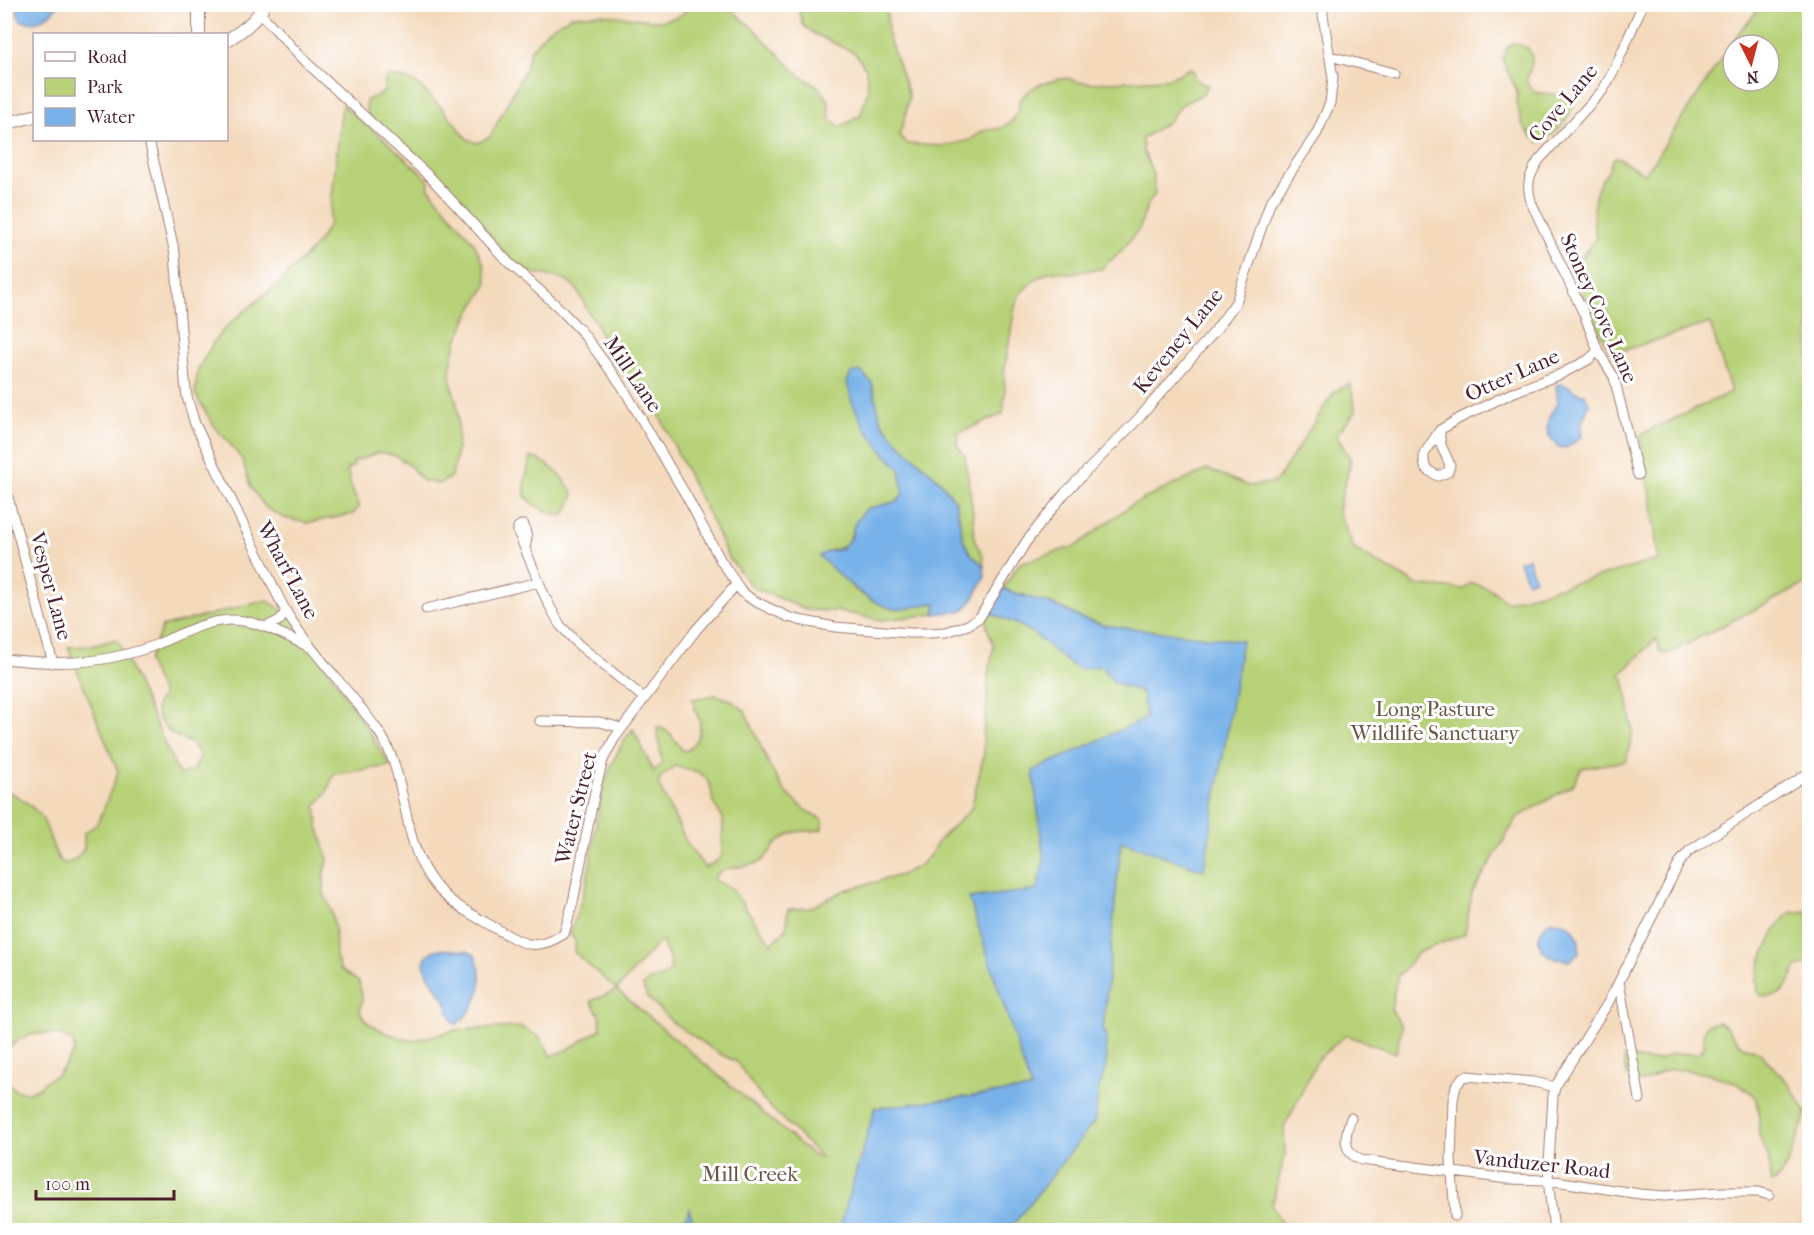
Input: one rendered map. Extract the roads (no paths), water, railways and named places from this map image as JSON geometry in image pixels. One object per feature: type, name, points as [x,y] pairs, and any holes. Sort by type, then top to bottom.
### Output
[{"type":"main road","points":[[199,4],[199,33]]},
{"type":"main road","points":[[228,40],[244,30],[262,9]]},
{"type":"main road","points":[[4,124],[33,116]]},
{"type":"street","name":"Keveney Lane","points":[[993,596],[1026,542],[1065,493],[1145,411],[1215,331],[1236,302],[1270,203],[1324,120],[1332,92],[1323,4]]},
{"type":"street","name":"Cove Lane","points":[[1528,192],[1528,183],[1539,160],[1593,102],[1610,79],[1643,4]]},
{"type":"street","name":"Mill Lane","points":[[262,9],[307,63],[431,178],[508,262],[571,320],[589,340],[622,386],[687,497],[721,561],[742,592],[772,610],[799,620],[835,627],[910,633],[946,632],[968,625],[980,617],[993,596]]},
{"type":"street","points":[[1330,56],[1394,73]]},
{"type":"street","name":"Wharf Lane","points":[[148,141],[175,254],[185,381],[195,424],[209,454],[286,611],[311,648],[380,733],[398,776],[417,855],[434,884],[446,896],[476,916],[510,936],[528,943]]},
{"type":"street","name":"Stoney Cove Lane","points":[[1528,192],[1584,314],[1598,351],[1614,377],[1638,475]]},
{"type":"street","name":"Otter Lane","points":[[1440,430],[1439,440],[1450,465],[1448,472],[1438,476],[1425,467],[1424,454],[1440,430],[1514,392],[1573,368],[1593,357],[1598,351]]},
{"type":"street","name":"Vesper Lane","points":[[4,483],[53,663]]},
{"type":"street","points":[[525,549],[555,615],[571,638],[644,698]]},
{"type":"street","points":[[426,609],[539,582]]},
{"type":"street","name":"Water Street","points":[[528,943],[541,945],[564,934],[573,902],[598,776],[614,739],[696,630],[736,585]]},
{"type":"street","points":[[265,627],[280,620],[286,611]]},
{"type":"street","points":[[4,659],[53,663],[98,660],[155,645],[194,629],[225,621],[241,621],[265,627],[311,648]]},
{"type":"street","points":[[540,721],[600,723],[621,728]]},
{"type":"street","points":[[1554,1230],[1548,1180],[1552,1104],[1555,1087],[1561,1075],[1590,1034],[1680,862],[1689,852],[1809,772]]},
{"type":"street","points":[[1619,982],[1640,1099]]},
{"type":"street","points":[[1455,1216],[1451,1158],[1454,1100],[1456,1086],[1462,1078],[1467,1076],[1500,1078],[1555,1087]]},
{"type":"street","name":"Vanduzer Road","points":[[1351,1118],[1345,1133],[1347,1147],[1354,1157],[1361,1160],[1509,1179],[1548,1180],[1640,1194],[1665,1196],[1759,1192],[1769,1195]]},
{"type":"water","points":[[17,4],[58,5],[42,19],[27,22],[21,21]]},
{"type":"water","points":[[860,371],[872,383],[881,422],[901,445],[940,481],[956,502],[963,539],[970,553],[984,566],[985,577],[971,603],[962,611],[934,614],[936,603],[900,609],[878,603],[856,589],[819,556],[841,549],[851,538],[855,523],[866,509],[898,501],[903,493],[900,469],[865,428],[852,402],[847,382],[851,373]]},
{"type":"water","points":[[1562,384],[1578,393],[1585,394],[1589,404],[1581,426],[1582,437],[1566,448],[1558,447],[1549,436],[1547,428],[1549,417],[1558,402],[1556,385]]},
{"type":"water","points":[[1528,558],[1535,579],[1527,582],[1519,561]]},
{"type":"water","points":[[1003,588],[1102,625],[1242,641],[1204,870],[1121,841],[1103,1030],[1106,1031],[1106,1067],[1098,1091],[1095,1121],[1009,1230],[839,1230],[875,1108],[1031,1089],[969,898],[1037,890],[1044,862],[1033,771],[1146,718],[1142,692],[1114,682],[1102,666],[1079,669],[1032,632],[988,612]]},
{"type":"water","points":[[1550,921],[1568,925],[1576,933],[1579,952],[1570,961],[1551,957],[1541,949],[1540,934]]},
{"type":"water","points":[[439,949],[467,951],[475,955],[479,967],[478,995],[472,1008],[457,1024],[453,1022],[444,999],[430,979],[424,965],[425,958]]},
{"type":"water","points":[[689,1209],[696,1230],[681,1230]]},
{"type":"park label","name":"Long Pasture Wildlife Sanctuary","points":[[1435,721]]},
{"type":"park label","name":"Mill Creek","points":[[750,1174]]}]
